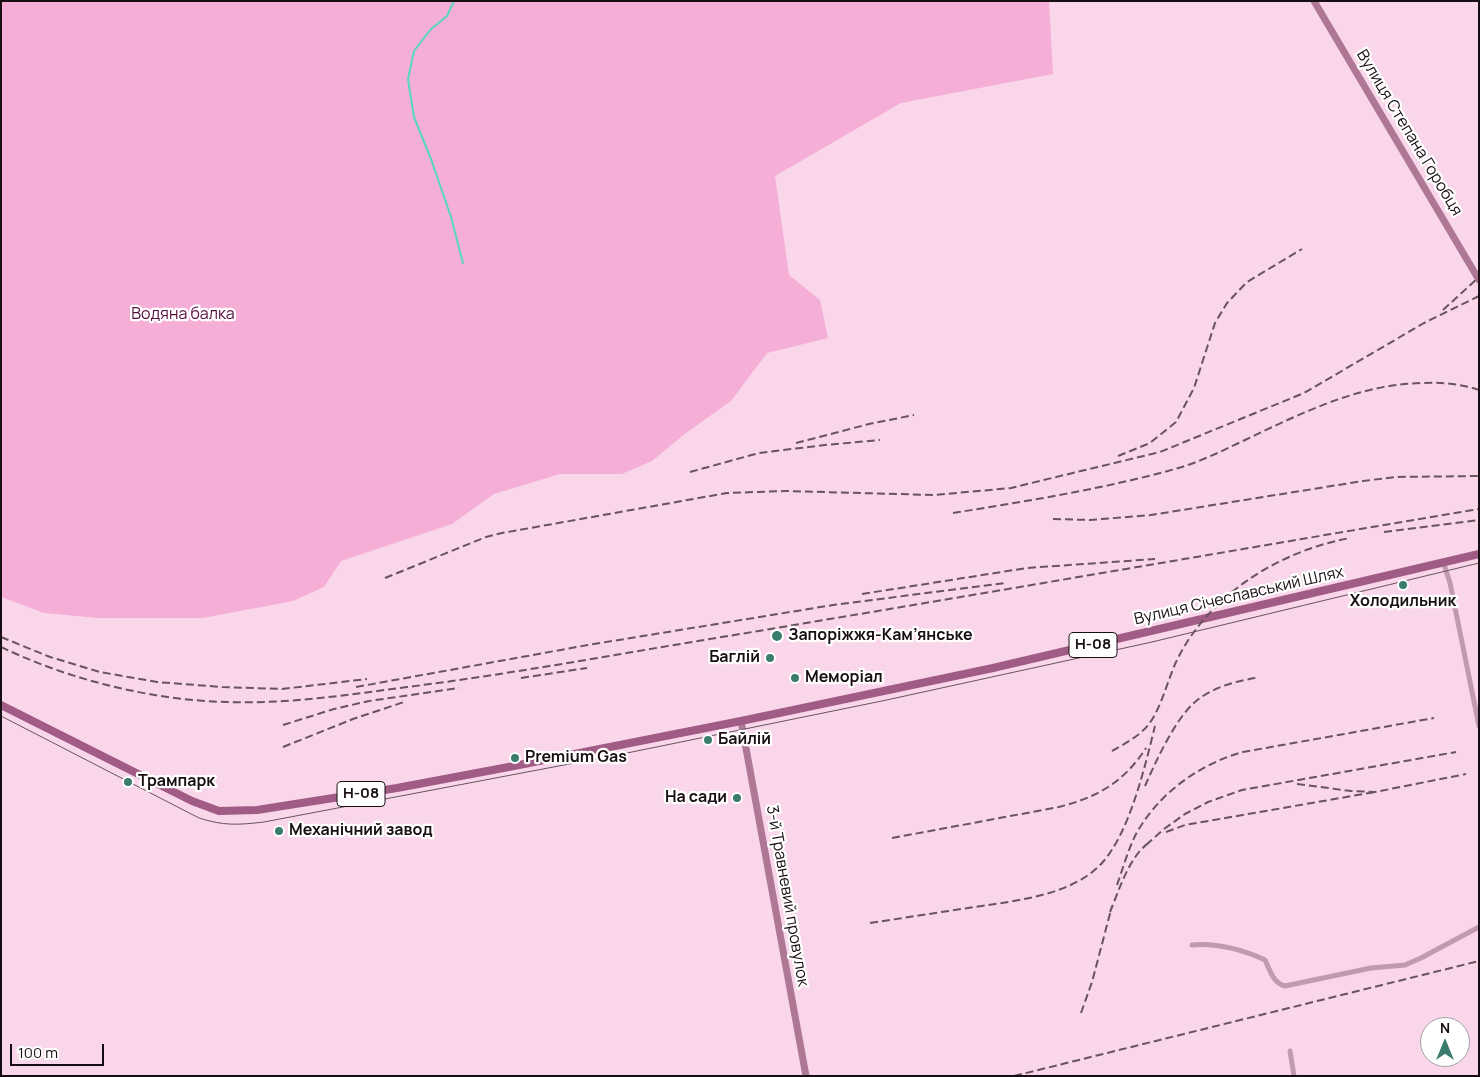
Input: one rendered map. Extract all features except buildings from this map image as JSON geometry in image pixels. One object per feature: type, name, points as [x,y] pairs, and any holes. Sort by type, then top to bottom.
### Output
[{"type":"main road","name":"Вулиця Степана Горобця","points":[[1314,1],[1479,280]]},
{"type":"main road","name":"Вулиця Січеславський Шлях","points":[[1,705],[192,801],[212,809],[227,811],[281,807],[532,763],[992,668],[1479,552]]},
{"type":"main road","name":"3-й Травневий провулок","points":[[741,721],[806,1076]]},
{"type":"street","points":[[1444,561],[1479,726]]},
{"type":"street","points":[[1192,945],[1200,944],[1228,948],[1252,954],[1265,960],[1275,980],[1285,986],[1371,968],[1405,965],[1479,927]]},
{"type":"street","points":[[1290,1051],[1294,1076]]},
{"type":"green space","name":"Водяна балка","points":[[1,1],[1049,1],[1053,74],[901,103],[775,176],[789,275],[820,300],[828,338],[767,353],[731,401],[686,433],[652,461],[622,474],[560,474],[494,494],[452,524],[341,561],[324,587],[293,601],[203,618],[99,618],[44,613],[1,597]]},
{"type":"waterway","points":[[454,1],[447,16],[431,29],[414,51],[408,79],[414,117],[451,217],[463,263]]},
{"type":"tram line","points":[[1,716],[199,818],[224,824],[255,823],[627,753],[882,701],[1152,642],[1479,563]]},
{"type":"railway","points":[[1118,456],[1150,443],[1176,422],[1194,388],[1215,323],[1227,303],[1247,282],[1302,249]]},
{"type":"railway","points":[[1443,310],[1479,277]]},
{"type":"railway","points":[[385,578],[486,537],[502,533],[727,493],[786,491],[934,495],[1011,488],[1160,452],[1304,393],[1424,323],[1479,296]]},
{"type":"railway","points":[[953,513],[1097,488],[1182,467],[1214,455],[1309,410],[1354,394],[1399,385],[1423,383],[1458,385],[1479,390]]},
{"type":"railway","points":[[796,443],[869,424],[914,415]]},
{"type":"railway","points":[[690,472],[759,453],[880,440]]},
{"type":"railway","points":[[1053,519],[1090,520],[1151,515],[1395,477],[1479,476]]},
{"type":"railway","points":[[1,647],[27,659],[83,678],[111,686],[169,697],[227,702],[272,702],[317,698],[552,666],[1479,509]]},
{"type":"railway","points":[[1384,532],[1479,520]]},
{"type":"railway","points":[[1112,751],[1137,736],[1149,724],[1161,702],[1176,662],[1190,638],[1207,616],[1226,597],[1272,565],[1297,553],[1323,544],[1350,538]]},
{"type":"railway","points":[[862,594],[1027,568],[1155,559]]},
{"type":"railway","points":[[356,687],[588,645],[833,605],[1005,583]]},
{"type":"railway","points":[[1,637],[50,657],[100,672],[157,682],[282,689],[367,679]]},
{"type":"railway","points":[[521,678],[587,668]]},
{"type":"railway","points":[[1145,786],[1173,730],[1195,702],[1208,693],[1224,686],[1256,678]]},
{"type":"railway","points":[[283,725],[334,709],[369,701],[459,688]]},
{"type":"railway","points":[[283,747],[353,719],[404,702]]},
{"type":"railway","points":[[1117,885],[1133,840],[1145,819],[1181,783],[1211,764],[1243,752],[1434,718]]},
{"type":"railway","points":[[870,923],[1040,896],[1074,883],[1089,874],[1102,863],[1121,834],[1135,798],[1155,726]]},
{"type":"railway","points":[[892,838],[1073,803],[1098,793],[1119,779],[1138,760],[1146,748]]},
{"type":"railway","points":[[1146,845],[1185,814],[1208,802],[1242,790],[1456,752]]},
{"type":"railway","points":[[1297,784],[1375,792],[1466,774]]},
{"type":"railway","points":[[1166,832],[1185,825],[1375,792]]},
{"type":"railway","points":[[1110,912],[1131,864],[1143,847],[1151,841]]},
{"type":"railway","points":[[1081,1013],[1092,982],[1112,906]]},
{"type":"railway","points":[[1014,1076],[1479,961]]},
{"type":"place","name":"Холодильник","points":[[1403,585]]},
{"type":"place","name":"Запоріжжя-Кам’янське","points":[[777,636]]},
{"type":"place","name":"Баглій","points":[[770,658]]},
{"type":"place","name":"Меморіал","points":[[795,678]]},
{"type":"place","name":"Байлій","points":[[708,740]]},
{"type":"place","name":"Premium Gas","points":[[515,758]]},
{"type":"place","name":"Трампарк","points":[[128,782]]},
{"type":"place","name":"На сади","points":[[737,798]]},
{"type":"place","name":"Механічний завод","points":[[279,831]]}]
